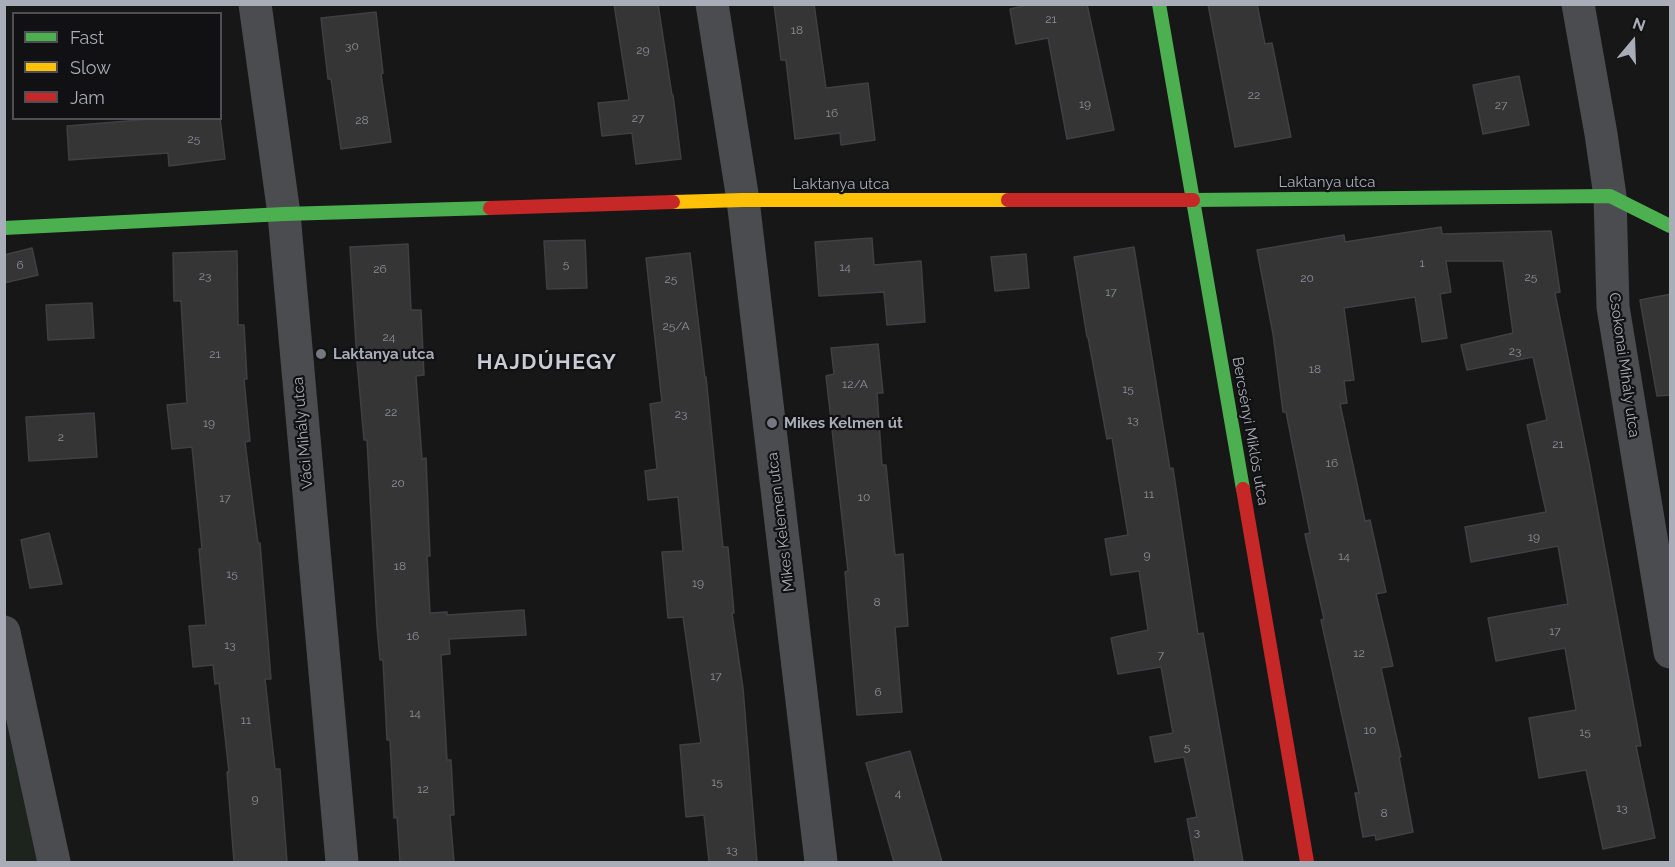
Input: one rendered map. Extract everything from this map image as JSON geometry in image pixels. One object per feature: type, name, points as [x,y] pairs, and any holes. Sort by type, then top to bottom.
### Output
[{"type":"street","name":"Váci Mihály utca","points":[[255,4],[284,214],[342,862]]},
{"type":"street","name":"Mikes Kelemen utca","points":[[712,4],[743,200],[821,862]]},
{"type":"street","name":"Bercsényi Miklós utca","points":[[1159,4],[1307,862]]},
{"type":"street","name":"Csokonai Mihály utca","points":[[1578,4],[1610,196],[1613,307],[1671,652]]},
{"type":"street","name":"Laktanya utca","points":[[4,228],[284,214],[743,200],[1194,200],[1610,196],[1671,226]]},
{"type":"street","points":[[4,632],[54,862]]},
{"type":"shaded area","points":[[5,679],[39,862],[5,862]]},
{"type":"building","points":[[614,4],[658,4],[681,159],[636,164],[632,133],[602,136],[598,103],[629,100]]},
{"type":"building","points":[[774,4],[814,4],[826,88],[868,83],[875,140],[841,145],[840,133],[795,139],[786,60],[781,60]]},
{"type":"building","points":[[1032,4],[1087,4],[1114,130],[1067,139],[1048,38],[1016,44],[1010,9]]},
{"type":"building","points":[[1208,4],[1257,4],[1265,44],[1272,43],[1291,137],[1235,147]]},
{"type":"building","points":[[376,12],[383,73],[381,74],[391,142],[341,149],[331,79],[328,79],[321,18]]},
{"type":"building","points":[[1519,76],[1529,125],[1483,134],[1473,85]]},
{"type":"building","points":[[139,120],[220,120],[225,159],[169,166],[168,153],[69,160],[67,126]]},
{"type":"building","points":[[1441,227],[1442,234],[1551,231],[1560,292],[1555,293],[1641,746],[1636,746],[1655,838],[1603,849],[1586,770],[1539,778],[1529,718],[1576,710],[1565,648],[1496,661],[1488,618],[1568,604],[1558,546],[1471,562],[1465,527],[1546,512],[1527,425],[1547,420],[1533,357],[1467,370],[1461,345],[1513,333],[1503,261],[1446,261],[1451,292],[1440,294],[1447,338],[1422,342],[1415,297],[1344,308],[1354,380],[1344,381],[1347,403],[1340,404],[1365,521],[1370,520],[1386,592],[1376,594],[1393,666],[1381,668],[1401,757],[1399,757],[1413,832],[1376,840],[1375,835],[1363,837],[1355,793],[1359,793],[1321,620],[1324,619],[1305,534],[1310,533],[1286,412],[1283,412],[1273,334],[1257,250],[1344,235],[1345,242]]},
{"type":"building","points":[[872,238],[874,265],[921,261],[925,322],[887,325],[884,292],[819,296],[815,242]]},
{"type":"building","points":[[585,240],[587,288],[547,289],[544,241]]},
{"type":"building","points":[[408,244],[411,310],[421,310],[424,375],[416,376],[422,459],[426,458],[430,613],[447,612],[447,615],[524,610],[526,635],[449,639],[450,654],[441,655],[447,760],[451,760],[454,815],[450,815],[454,862],[400,862],[397,817],[394,818],[390,740],[387,740],[383,660],[380,660],[377,627],[367,440],[364,440],[357,361],[350,247]]},
{"type":"building","points":[[1134,247],[1170,469],[1173,468],[1198,634],[1203,633],[1243,862],[1195,862],[1187,819],[1197,817],[1184,757],[1155,762],[1150,737],[1173,733],[1161,667],[1118,674],[1111,638],[1148,630],[1139,571],[1111,575],[1105,539],[1128,535],[1112,438],[1107,439],[1074,257]]},
{"type":"building","points":[[32,248],[38,275],[4,283],[4,255]]},
{"type":"building","points":[[237,251],[238,325],[244,325],[247,379],[244,379],[250,441],[245,442],[258,543],[260,543],[271,679],[265,679],[275,769],[280,769],[287,862],[234,862],[227,772],[229,772],[219,683],[215,684],[213,665],[193,667],[189,626],[206,625],[199,549],[202,549],[192,447],[172,449],[167,405],[187,403],[181,301],[174,301],[173,253]]},
{"type":"building","points":[[690,253],[706,377],[723,547],[728,547],[734,613],[732,613],[743,688],[757,862],[709,862],[704,815],[686,817],[680,745],[701,743],[683,617],[668,618],[662,552],[683,551],[678,497],[648,500],[645,471],[657,469],[650,404],[662,402],[646,258]]},
{"type":"building","points":[[1026,254],[1029,288],[995,291],[991,257]]},
{"type":"building","points":[[1671,294],[1671,395],[1657,396],[1640,300]]},
{"type":"building","points":[[92,303],[94,338],[48,340],[46,305]]},
{"type":"building","points":[[878,344],[883,393],[877,393],[882,465],[886,465],[895,555],[903,554],[908,626],[895,627],[902,712],[857,715],[845,572],[848,571],[826,376],[834,374],[831,348]]},
{"type":"building","points":[[94,413],[97,457],[29,461],[26,417]]},
{"type":"building","points":[[49,533],[62,584],[30,588],[21,540]]},
{"type":"building","points":[[910,751],[942,862],[894,862],[866,763]]},
{"type":"traffic: fast","points":[[1159,4],[1243,489]]},
{"type":"traffic: fast","points":[[1193,200],[1610,196],[1670,226]]},
{"type":"traffic: fast","points":[[4,228],[284,214],[490,208]]},
{"type":"traffic: slow","points":[[673,202],[1008,200]]},
{"type":"traffic: jam","points":[[1008,200],[1193,200]]},
{"type":"traffic: jam","points":[[490,208],[673,202]]},
{"type":"traffic: jam","points":[[1243,489],[1307,862]]},
{"type":"place","name":"Laktanya utca","points":[[321,354]]},
{"type":"place","name":"Mikes Kelmen út","points":[[772,423]]},
{"type":"district","name":"HAJDÚHEGY","points":[[547,363]]}]
